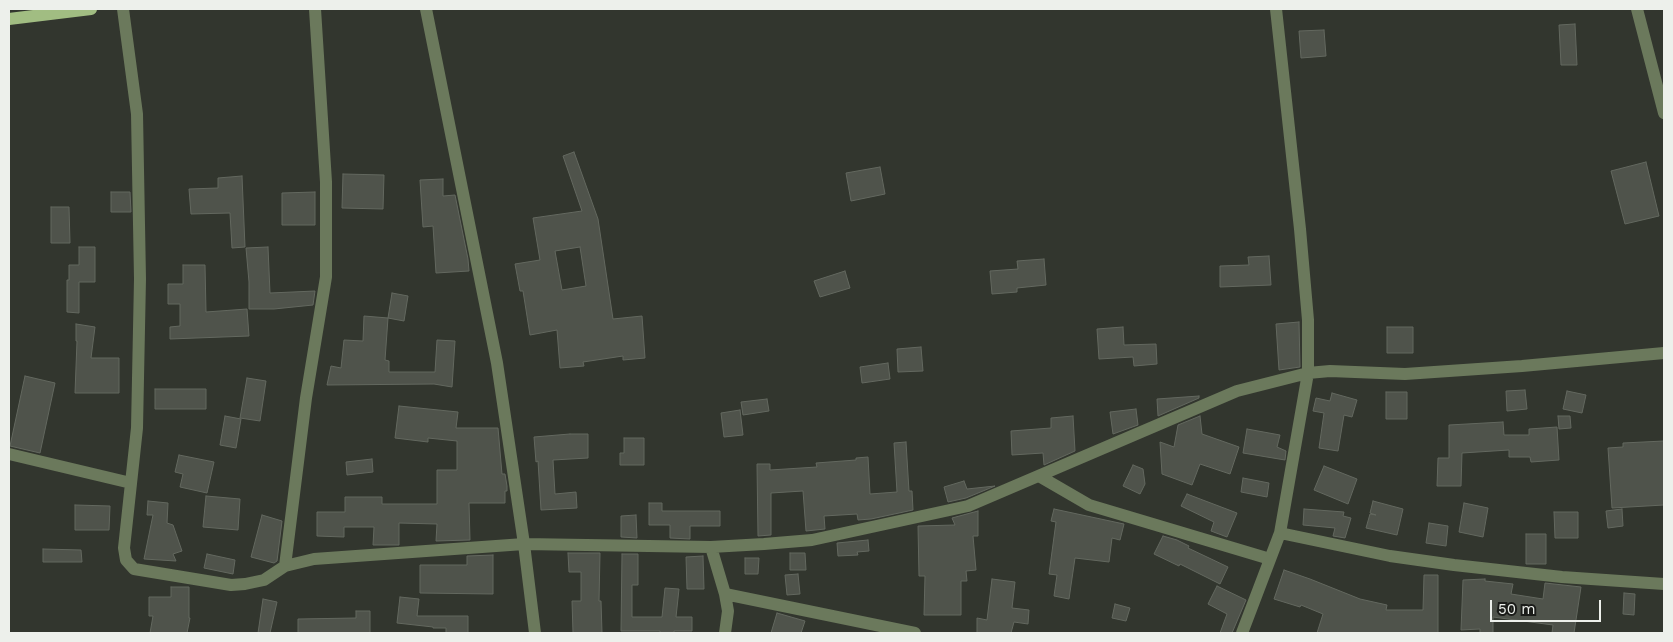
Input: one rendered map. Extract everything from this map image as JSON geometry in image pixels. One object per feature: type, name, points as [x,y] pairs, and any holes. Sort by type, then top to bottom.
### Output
[{"type":"main road","points":[[9,19],[91,9]]},
{"type":"street","points":[[123,9],[137,114],[140,279],[137,428],[124,548],[126,560],[134,569],[231,585],[264,580],[285,566],[314,559],[524,544],[711,547],[812,540],[968,506],[1238,391],[1308,373],[1405,374],[1664,353]]},
{"type":"street","points":[[285,566],[306,398],[326,276],[326,182],[315,9]]},
{"type":"street","points":[[426,9],[497,363],[524,544],[535,633]]},
{"type":"street","points":[[1242,633],[1280,533],[1308,373],[1308,320],[1301,238],[1276,9]]},
{"type":"street","points":[[1637,9],[1664,113]]},
{"type":"street","points":[[9,454],[131,483]]},
{"type":"street","points":[[1040,476],[1089,504],[1270,559]]},
{"type":"street","points":[[1280,533],[1390,556],[1454,566],[1562,577],[1664,584]]},
{"type":"street","points":[[711,547],[728,610],[725,633]]},
{"type":"street","points":[[725,594],[915,633]]},
{"type":"building","points":[[1575,24],[1577,65],[1561,65],[1559,25]]},
{"type":"building","points":[[1324,30],[1326,56],[1301,58],[1299,31]]},
{"type":"building","points":[[574,152],[598,219],[613,319],[642,316],[645,358],[623,360],[623,356],[583,362],[584,366],[560,368],[557,330],[530,335],[523,291],[520,291],[515,264],[540,260],[533,218],[582,211],[563,156]],"holes":[[[580,247],[586,286],[562,290],[555,251]]]},
{"type":"building","points":[[1646,162],[1659,216],[1625,224],[1611,171]]},
{"type":"building","points":[[880,167],[885,194],[851,201],[846,173]]},
{"type":"building","points":[[343,174],[384,175],[383,209],[342,208]]},
{"type":"building","points":[[242,176],[245,247],[232,248],[230,213],[191,214],[189,189],[218,188],[218,178]]},
{"type":"building","points":[[443,179],[443,196],[455,195],[469,271],[436,273],[433,226],[423,227],[420,180]]},
{"type":"building","points":[[111,192],[130,192],[131,212],[111,212]]},
{"type":"building","points":[[315,192],[315,225],[282,225],[282,193]]},
{"type":"building","points":[[51,207],[69,207],[70,243],[51,243]]},
{"type":"building","points":[[79,247],[95,247],[95,282],[79,282],[79,313],[67,312],[69,265],[79,265]]},
{"type":"building","points":[[268,247],[270,293],[315,291],[313,305],[274,309],[249,309],[246,248]]},
{"type":"building","points":[[1269,256],[1271,285],[1220,287],[1220,266],[1249,265],[1248,257]]},
{"type":"building","points":[[1044,259],[1046,285],[1017,288],[1017,292],[992,294],[990,271],[1018,269],[1017,261]]},
{"type":"building","points":[[183,265],[205,265],[206,312],[247,309],[249,336],[170,339],[170,327],[180,326],[180,304],[168,304],[168,284],[183,284]]},
{"type":"building","points":[[845,271],[850,288],[820,297],[814,281]]},
{"type":"building","points":[[392,293],[408,296],[404,321],[388,318]]},
{"type":"building","points":[[364,316],[388,318],[385,360],[389,361],[389,372],[435,372],[437,340],[455,341],[452,387],[434,384],[327,385],[331,366],[341,368],[344,340],[363,341]]},
{"type":"building","points":[[1299,322],[1300,367],[1279,370],[1276,324]]},
{"type":"building","points":[[76,324],[95,327],[91,358],[119,358],[119,393],[75,393]]},
{"type":"building","points":[[1123,327],[1124,345],[1156,344],[1157,364],[1134,366],[1133,357],[1099,359],[1097,329]]},
{"type":"building","points":[[1387,327],[1413,327],[1413,353],[1387,353]]},
{"type":"building","points":[[921,347],[923,371],[898,372],[897,349]]},
{"type":"building","points":[[888,363],[890,379],[862,383],[860,367]]},
{"type":"building","points":[[25,376],[55,383],[40,453],[10,446]]},
{"type":"building","points":[[247,378],[266,381],[260,421],[240,418]]},
{"type":"building","points":[[155,389],[206,389],[206,409],[155,409]]},
{"type":"building","points":[[1525,390],[1527,409],[1507,411],[1506,391]]},
{"type":"building","points":[[1567,391],[1586,395],[1582,413],[1563,409]]},
{"type":"building","points":[[1386,392],[1407,392],[1407,419],[1386,419]]},
{"type":"building","points":[[1332,393],[1357,400],[1352,417],[1344,415],[1338,451],[1319,448],[1324,413],[1313,411],[1316,398],[1330,401]]},
{"type":"building","points":[[1199,396],[1199,398],[1158,416],[1157,399]]},
{"type":"building","points":[[767,399],[769,411],[743,415],[741,402]]},
{"type":"building","points":[[399,406],[458,412],[456,428],[498,428],[502,474],[505,474],[507,486],[505,503],[469,503],[470,540],[436,541],[437,524],[399,523],[399,545],[373,545],[374,527],[344,527],[344,537],[317,536],[317,512],[345,512],[345,497],[382,497],[382,504],[437,504],[437,470],[457,470],[457,441],[428,438],[428,442],[395,438]]},
{"type":"building","points":[[1136,409],[1138,425],[1113,434],[1110,412]]},
{"type":"building","points":[[740,410],[743,435],[724,437],[721,413]]},
{"type":"building","points":[[225,416],[241,419],[236,448],[220,445]]},
{"type":"building","points":[[1073,416],[1075,451],[1044,465],[1043,453],[1012,455],[1011,431],[1051,428],[1051,418]]},
{"type":"building","points":[[1200,416],[1202,434],[1239,447],[1230,474],[1200,464],[1192,485],[1162,474],[1160,442],[1174,447],[1178,425]]},
{"type":"building","points":[[1558,416],[1570,416],[1571,428],[1559,429]]},
{"type":"building","points":[[1503,422],[1504,435],[1529,435],[1529,429],[1557,427],[1559,460],[1531,462],[1530,457],[1509,457],[1509,450],[1462,453],[1461,486],[1437,486],[1438,458],[1449,458],[1449,425]]},
{"type":"building","points":[[1247,429],[1280,435],[1277,447],[1286,451],[1285,460],[1243,453]]},
{"type":"building","points":[[588,434],[588,458],[553,460],[555,494],[576,492],[577,508],[541,510],[538,461],[536,462],[534,437]]},
{"type":"building","points":[[624,438],[644,438],[644,465],[620,465],[620,453],[624,453]]},
{"type":"building","points":[[1664,441],[1664,505],[1612,508],[1608,448],[1623,447],[1623,443]]},
{"type":"building","points":[[906,442],[909,491],[912,491],[913,510],[858,520],[857,514],[824,516],[825,529],[806,531],[803,491],[771,493],[771,535],[758,536],[757,464],[770,464],[770,470],[817,467],[816,463],[856,460],[856,458],[868,457],[870,494],[897,492],[894,443]]},
{"type":"building","points":[[179,455],[214,462],[207,493],[180,487],[183,474],[175,472]]},
{"type":"building","points":[[372,459],[373,472],[347,475],[346,462]]},
{"type":"building","points":[[1133,465],[1143,469],[1145,484],[1140,494],[1123,486]]},
{"type":"building","points":[[1324,466],[1357,479],[1348,504],[1314,490]]},
{"type":"building","points":[[1243,478],[1269,483],[1267,497],[1241,492]]},
{"type":"building","points":[[964,481],[967,489],[995,486],[966,498],[948,502],[944,487]]},
{"type":"building","points":[[1187,494],[1237,513],[1227,537],[1211,531],[1214,522],[1181,506]]},
{"type":"building","points":[[206,496],[240,499],[238,530],[203,527]]},
{"type":"building","points":[[148,501],[168,503],[167,523],[173,525],[182,551],[173,554],[176,561],[144,559],[153,515],[147,515]]},
{"type":"building","points":[[1373,501],[1403,509],[1397,535],[1366,528],[1370,514],[1376,515],[1370,513]]},
{"type":"building","points":[[649,503],[662,503],[662,511],[720,511],[720,526],[690,526],[690,539],[670,538],[670,525],[649,525]]},
{"type":"building","points":[[1464,503],[1488,508],[1483,537],[1459,532]]},
{"type":"building","points":[[75,505],[110,506],[109,530],[75,530]]},
{"type":"building","points":[[1054,509],[1124,524],[1120,540],[1112,538],[1109,562],[1075,558],[1069,599],[1054,596],[1057,575],[1049,574],[1056,522],[1051,521]]},
{"type":"building","points":[[1304,509],[1344,512],[1343,516],[1351,518],[1345,538],[1333,536],[1335,528],[1303,525]]},
{"type":"building","points":[[1622,509],[1623,526],[1608,528],[1606,511]]},
{"type":"building","points":[[978,511],[978,536],[973,536],[976,570],[966,571],[967,581],[961,581],[961,615],[924,615],[925,576],[919,576],[918,526],[955,525],[952,518]]},
{"type":"building","points":[[1554,512],[1578,512],[1578,538],[1555,538]]},
{"type":"building","points":[[262,515],[282,521],[277,561],[274,563],[251,557]]},
{"type":"building","points":[[636,515],[637,538],[621,537],[621,516]]},
{"type":"building","points":[[1429,523],[1448,526],[1446,546],[1426,543]]},
{"type":"building","points":[[1526,534],[1546,534],[1546,564],[1526,564]]},
{"type":"building","points":[[1163,536],[1177,540],[1189,546],[1188,548],[1228,567],[1220,584],[1180,564],[1179,566],[1154,554]]},
{"type":"building","points":[[868,540],[869,551],[857,552],[858,555],[838,556],[837,543]]},
{"type":"building","points":[[43,549],[81,550],[82,562],[43,562]]},
{"type":"building","points":[[568,553],[600,553],[599,601],[601,601],[602,633],[573,633],[572,601],[581,601],[581,572],[569,572]]},
{"type":"building","points":[[790,553],[805,553],[806,570],[790,570]]},
{"type":"building","points":[[207,554],[235,560],[233,574],[204,568]]},
{"type":"building","points":[[622,554],[638,554],[638,585],[632,585],[632,617],[662,617],[665,588],[679,589],[676,617],[692,617],[692,631],[660,633],[660,631],[621,631]]},
{"type":"building","points":[[493,555],[493,594],[420,593],[420,565],[467,565],[467,556]]},
{"type":"building","points":[[703,556],[704,589],[687,589],[686,557]]},
{"type":"building","points":[[745,558],[759,558],[758,574],[745,574]]},
{"type":"building","points":[[1284,570],[1360,599],[1387,605],[1386,610],[1423,610],[1424,575],[1438,575],[1438,633],[1317,633],[1323,614],[1301,605],[1300,607],[1274,599]]},
{"type":"building","points":[[798,574],[800,594],[787,595],[785,575]]},
{"type":"building","points":[[992,579],[1015,582],[1012,608],[1029,610],[1028,624],[1014,622],[1011,633],[977,633],[977,618],[987,620]]},
{"type":"building","points":[[1485,579],[1485,581],[1513,584],[1511,594],[1543,599],[1545,583],[1581,587],[1574,633],[1552,633],[1553,625],[1493,617],[1493,633],[1480,633],[1480,629],[1461,630],[1463,580]]},
{"type":"building","points":[[1217,586],[1246,600],[1232,633],[1220,633],[1227,614],[1208,604]]},
{"type":"building","points":[[171,587],[189,587],[190,618],[187,633],[150,633],[153,616],[149,616],[149,597],[171,597]]},
{"type":"building","points":[[1624,593],[1635,594],[1634,615],[1623,614]]},
{"type":"building","points":[[400,597],[419,599],[417,616],[468,616],[468,633],[446,633],[446,628],[397,623]]},
{"type":"building","points":[[263,599],[277,602],[270,633],[258,633]]},
{"type":"building","points":[[1115,604],[1130,608],[1126,621],[1112,618]]},
{"type":"building","points":[[356,611],[370,611],[370,633],[298,633],[298,619],[356,618]]},
{"type":"building","points":[[777,613],[805,621],[801,633],[771,633]]}]
